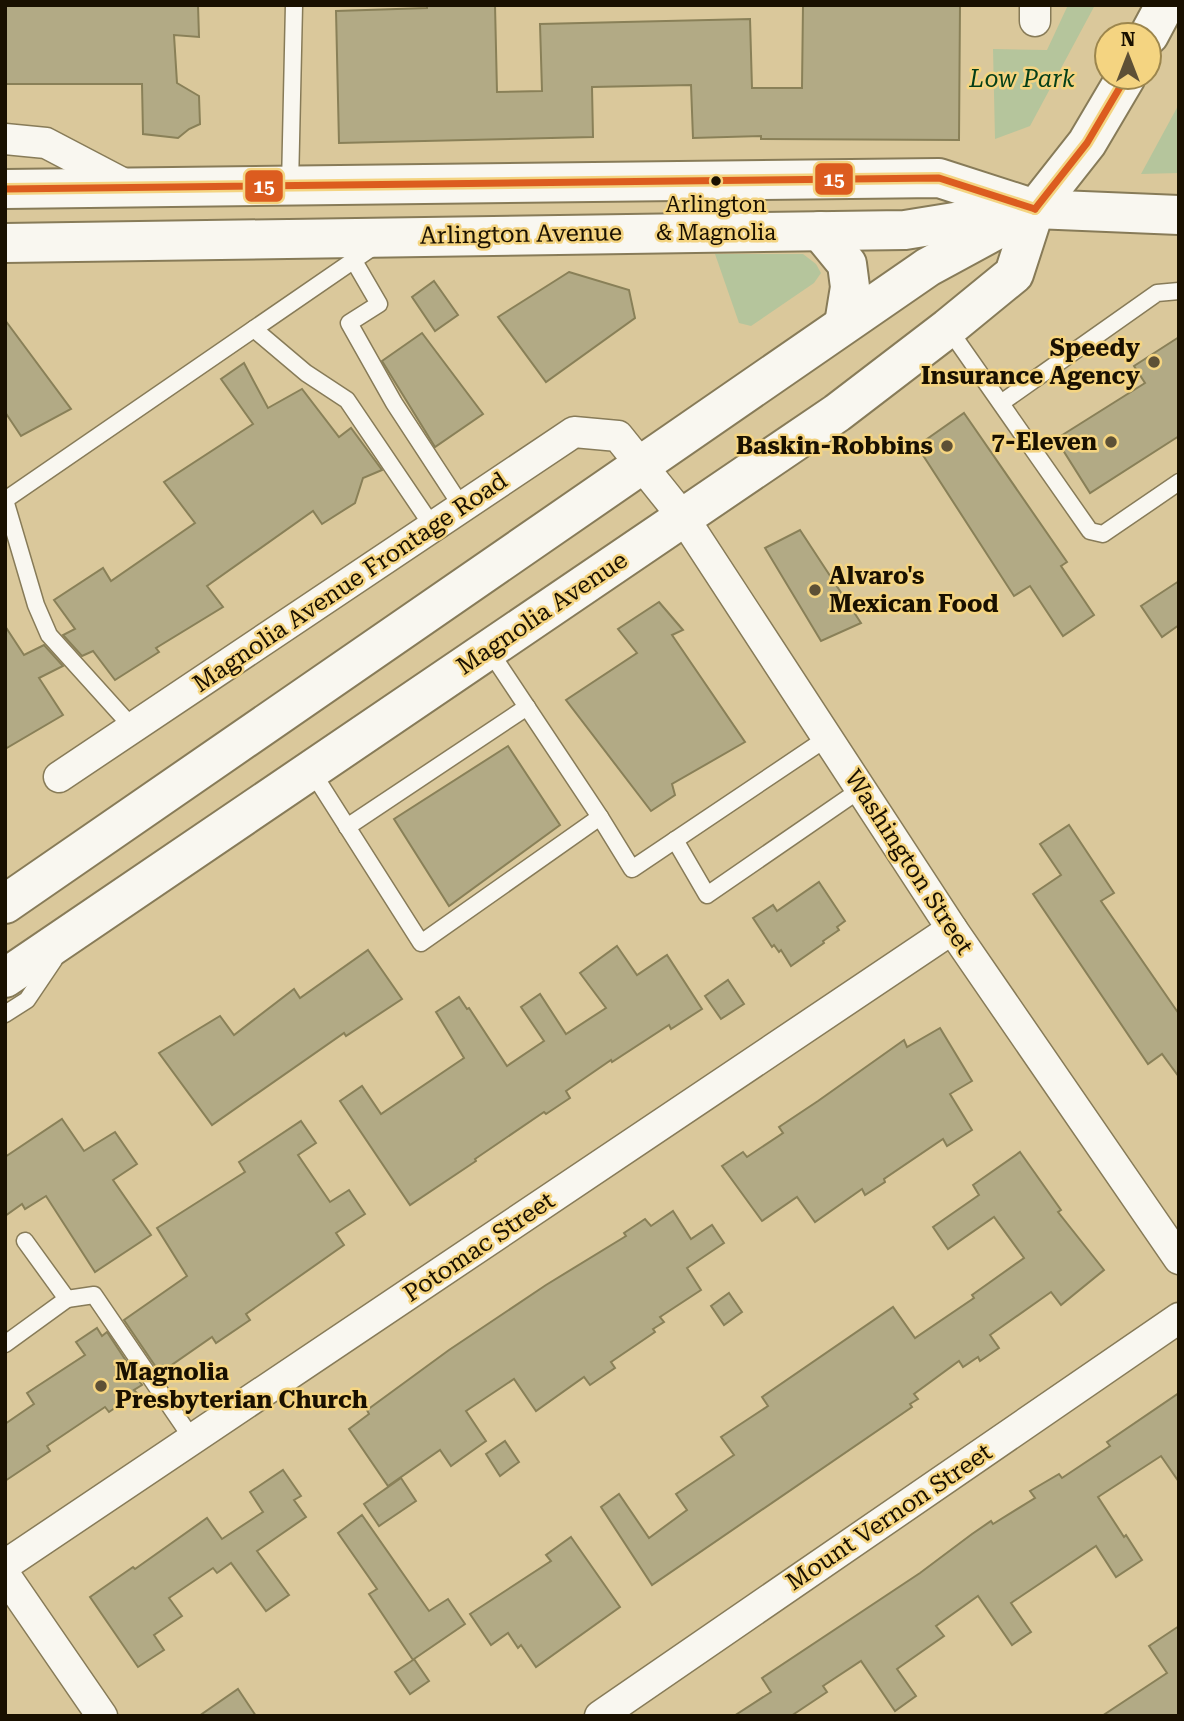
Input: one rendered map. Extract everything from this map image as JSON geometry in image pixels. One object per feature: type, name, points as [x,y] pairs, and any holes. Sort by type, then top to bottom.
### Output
[{"type":"main road","points":[[1156,21],[1164,5]]},
{"type":"main road","name":"Magnolia Avenue","points":[[5,978],[837,413],[948,328],[1014,274],[1035,209],[1087,143],[1118,91]]},
{"type":"main road","name":"Arlington Avenue","points":[[5,189],[939,178],[1035,209]]},
{"type":"main road","name":"Arlington Avenue","points":[[5,243],[905,230],[1035,209],[1179,215]]},
{"type":"main road","name":"Magnolia Avenue","points":[[5,904],[928,267],[1035,209]]},
{"type":"main road","points":[[820,231],[847,264],[850,288],[844,324]]},
{"type":"street","points":[[5,139],[46,144],[131,188]]},
{"type":"street","name":"Magnolia Avenue Frontage Road","points":[[59,777],[574,432],[618,436],[641,463]]},
{"type":"street","name":"Washington Street","points":[[641,463],[682,517],[952,929],[1179,1259]]},
{"type":"street","name":"Potomac Street","points":[[5,1565],[952,929]]},
{"type":"street","name":"Mount Vernon Street","points":[[600,1716],[1179,1318]]},
{"type":"street","points":[[5,1574],[102,1716]]},
{"type":"lane","points":[[290,186],[294,5]]},
{"type":"lane","points":[[133,728],[49,635],[36,605],[5,500],[390,236]]},
{"type":"lane","points":[[354,261],[379,304],[349,323],[394,403],[463,507]]},
{"type":"lane","points":[[1001,403],[1157,293],[1179,291]]},
{"type":"lane","points":[[948,328],[1090,531],[1103,534],[1179,482]]},
{"type":"lane","points":[[254,329],[306,373],[347,400],[433,527]]},
{"type":"lane","points":[[488,649],[632,869],[827,738]]},
{"type":"lane","points":[[347,827],[527,707]]},
{"type":"lane","points":[[311,770],[421,943],[600,817]]},
{"type":"lane","points":[[675,840],[707,894],[861,789]]},
{"type":"lane","points":[[5,1014],[27,1000],[73,932]]},
{"type":"lane","points":[[25,1241],[67,1299]]},
{"type":"lane","points":[[5,1344],[67,1299],[94,1294],[193,1440]]},
{"type":"green space","name":"Low Park","points":[[1068,5],[1095,5],[1030,126],[995,139],[993,49],[1047,50]]},
{"type":"green space","points":[[1179,104],[1179,173],[1141,174]]},
{"type":"green space","points":[[715,254],[803,254],[816,264],[821,273],[814,283],[751,326],[739,323]]},
{"type":"building","points":[[5,5],[198,5],[199,37],[174,35],[177,83],[199,96],[200,124],[178,138],[143,134],[142,84],[5,84]]},
{"type":"building","points":[[427,5],[495,5],[497,92],[542,91],[540,24],[750,19],[752,88],[802,88],[803,5],[960,5],[959,140],[761,139],[761,136],[693,138],[691,85],[592,87],[593,137],[339,143],[336,11],[427,8]]},
{"type":"building","points":[[569,272],[629,290],[635,318],[546,382],[498,317]]},
{"type":"building","points":[[434,281],[458,315],[435,331],[412,297]]},
{"type":"building","points":[[5,320],[71,409],[21,436],[5,412]]},
{"type":"building","points":[[422,333],[483,414],[435,447],[382,361]]},
{"type":"building","name":"7-Eleven","points":[[1179,337],[1179,436],[1090,493],[1056,439],[1145,383],[1134,366]]},
{"type":"building","points":[[244,363],[268,408],[302,389],[339,437],[351,428],[382,470],[363,478],[355,503],[322,524],[313,511],[207,586],[223,607],[156,648],[159,652],[115,680],[93,651],[82,656],[63,635],[75,629],[54,600],[103,568],[111,581],[195,523],[164,482],[253,424],[221,379]]},
{"type":"building","points":[[964,413],[1067,562],[1061,566],[1094,615],[1063,636],[1030,586],[1014,596],[917,446]]},
{"type":"building","name":"Alvaro's Mexican Food","points":[[800,530],[861,623],[821,641],[765,548]]},
{"type":"building","points":[[1179,581],[1179,625],[1162,637],[1141,606]]},
{"type":"building","points":[[659,602],[683,630],[672,635],[745,742],[672,784],[675,795],[651,811],[566,700],[637,653],[618,629]]},
{"type":"building","points":[[5,626],[24,655],[44,645],[63,666],[39,678],[63,715],[5,749]]},
{"type":"building","points":[[508,746],[560,825],[449,906],[394,819]]},
{"type":"building","points":[[1069,825],[1114,893],[1101,901],[1179,1014],[1179,1077],[1162,1054],[1148,1064],[1033,894],[1061,875],[1040,844]]},
{"type":"building","points":[[819,882],[845,921],[837,927],[839,930],[823,941],[824,943],[791,966],[781,950],[779,952],[774,945],[772,947],[753,918],[773,905],[777,911]]},
{"type":"building","points":[[617,946],[637,975],[667,955],[702,1009],[671,1029],[669,1025],[612,1062],[611,1060],[566,1091],[570,1098],[546,1114],[544,1112],[410,1205],[340,1101],[362,1086],[381,1114],[464,1058],[436,1012],[459,997],[507,1066],[544,1041],[521,1007],[540,994],[566,1034],[606,1008],[580,973]]},
{"type":"building","points":[[368,950],[402,999],[346,1036],[344,1033],[212,1125],[159,1053],[220,1016],[234,1035],[294,989],[300,998]]},
{"type":"building","points":[[728,980],[744,1004],[721,1019],[705,996]]},
{"type":"building","points":[[940,1028],[972,1081],[950,1094],[972,1130],[947,1146],[943,1139],[865,1195],[862,1189],[815,1222],[797,1197],[762,1221],[722,1166],[743,1152],[747,1157],[783,1133],[779,1127],[904,1040],[907,1047]]},
{"type":"building","points":[[62,1119],[84,1151],[115,1132],[137,1164],[113,1180],[151,1235],[95,1272],[46,1196],[25,1209],[22,1204],[5,1216],[5,1157]]},
{"type":"building","points":[[301,1121],[316,1143],[298,1155],[330,1202],[349,1190],[365,1214],[336,1233],[344,1245],[246,1314],[250,1320],[216,1343],[212,1337],[160,1373],[124,1320],[187,1276],[157,1228],[245,1172],[239,1162]]},
{"type":"building","points":[[1020,1152],[1061,1210],[1058,1212],[1104,1270],[1061,1305],[1051,1292],[990,1335],[999,1348],[980,1361],[978,1357],[963,1367],[959,1361],[914,1394],[918,1399],[910,1404],[912,1407],[652,1585],[601,1507],[619,1494],[649,1538],[687,1510],[676,1494],[734,1455],[721,1437],[768,1406],[762,1397],[893,1307],[915,1338],[974,1298],[972,1295],[1024,1258],[994,1217],[948,1249],[933,1227],[979,1195],[973,1185]]},
{"type":"building","points":[[673,1211],[691,1239],[712,1225],[724,1243],[687,1268],[701,1290],[660,1317],[664,1322],[653,1329],[655,1332],[611,1362],[615,1368],[590,1385],[584,1377],[536,1411],[514,1379],[466,1411],[486,1441],[451,1466],[440,1450],[388,1486],[349,1429],[369,1414],[367,1410],[449,1350],[546,1285],[626,1236],[624,1233],[645,1219],[651,1226]]},
{"type":"building","points":[[729,1293],[742,1312],[724,1325],[711,1306]]},
{"type":"building","points":[[97,1328],[102,1336],[107,1332],[142,1385],[134,1390],[137,1393],[109,1412],[105,1407],[47,1446],[50,1451],[5,1481],[5,1424],[34,1404],[27,1393],[85,1355],[76,1342]]},
{"type":"building","points":[[1179,1393],[1179,1482],[1161,1456],[1098,1497],[1142,1560],[1116,1577],[1096,1546],[1011,1603],[1031,1632],[1012,1645],[978,1596],[936,1626],[944,1636],[897,1669],[916,1696],[895,1711],[861,1661],[823,1686],[827,1692],[791,1716],[734,1716],[771,1692],[762,1678],[920,1573],[991,1521],[993,1524],[1035,1498],[1030,1491],[1059,1474],[1062,1478],[1110,1446],[1107,1442]]},
{"type":"building","points":[[505,1441],[519,1462],[500,1476],[486,1454]]},
{"type":"building","points":[[283,1470],[301,1496],[294,1500],[306,1517],[257,1551],[289,1595],[266,1611],[231,1563],[217,1573],[213,1568],[169,1598],[182,1616],[154,1635],[164,1650],[138,1667],[90,1597],[207,1518],[222,1539],[263,1512],[250,1492]]},
{"type":"building","points":[[401,1478],[416,1501],[379,1526],[364,1504]]},
{"type":"building","points":[[362,1515],[429,1611],[448,1599],[465,1624],[414,1659],[429,1681],[410,1694],[395,1672],[413,1660],[369,1594],[377,1589],[338,1533]]},
{"type":"building","points":[[571,1537],[620,1607],[536,1667],[521,1645],[518,1648],[508,1633],[491,1645],[470,1614],[551,1561],[546,1555]]},
{"type":"building","points":[[1179,1626],[1179,1716],[1102,1716],[1167,1673],[1149,1646]]},
{"type":"building","points":[[238,1689],[256,1716],[199,1716]]},
{"type":"transit line","name":"15","points":[[1035,209],[1087,143],[1118,91]]},
{"type":"transit line","name":"15","points":[[5,189],[939,178],[1035,209]]},
{"type":"place","name":"Arlington & Magnolia","points":[[716,181]]},
{"type":"place","name":"Speedy Insurance Agency","points":[[1154,362]]},
{"type":"place","name":"7-Eleven","points":[[1111,442]]},
{"type":"place","name":"Baskin-Robbins","points":[[947,446]]},
{"type":"place","name":"Alvaro's Mexican Food","points":[[815,590]]},
{"type":"place","name":"Magnolia Presbyterian Church","points":[[101,1386]]}]
